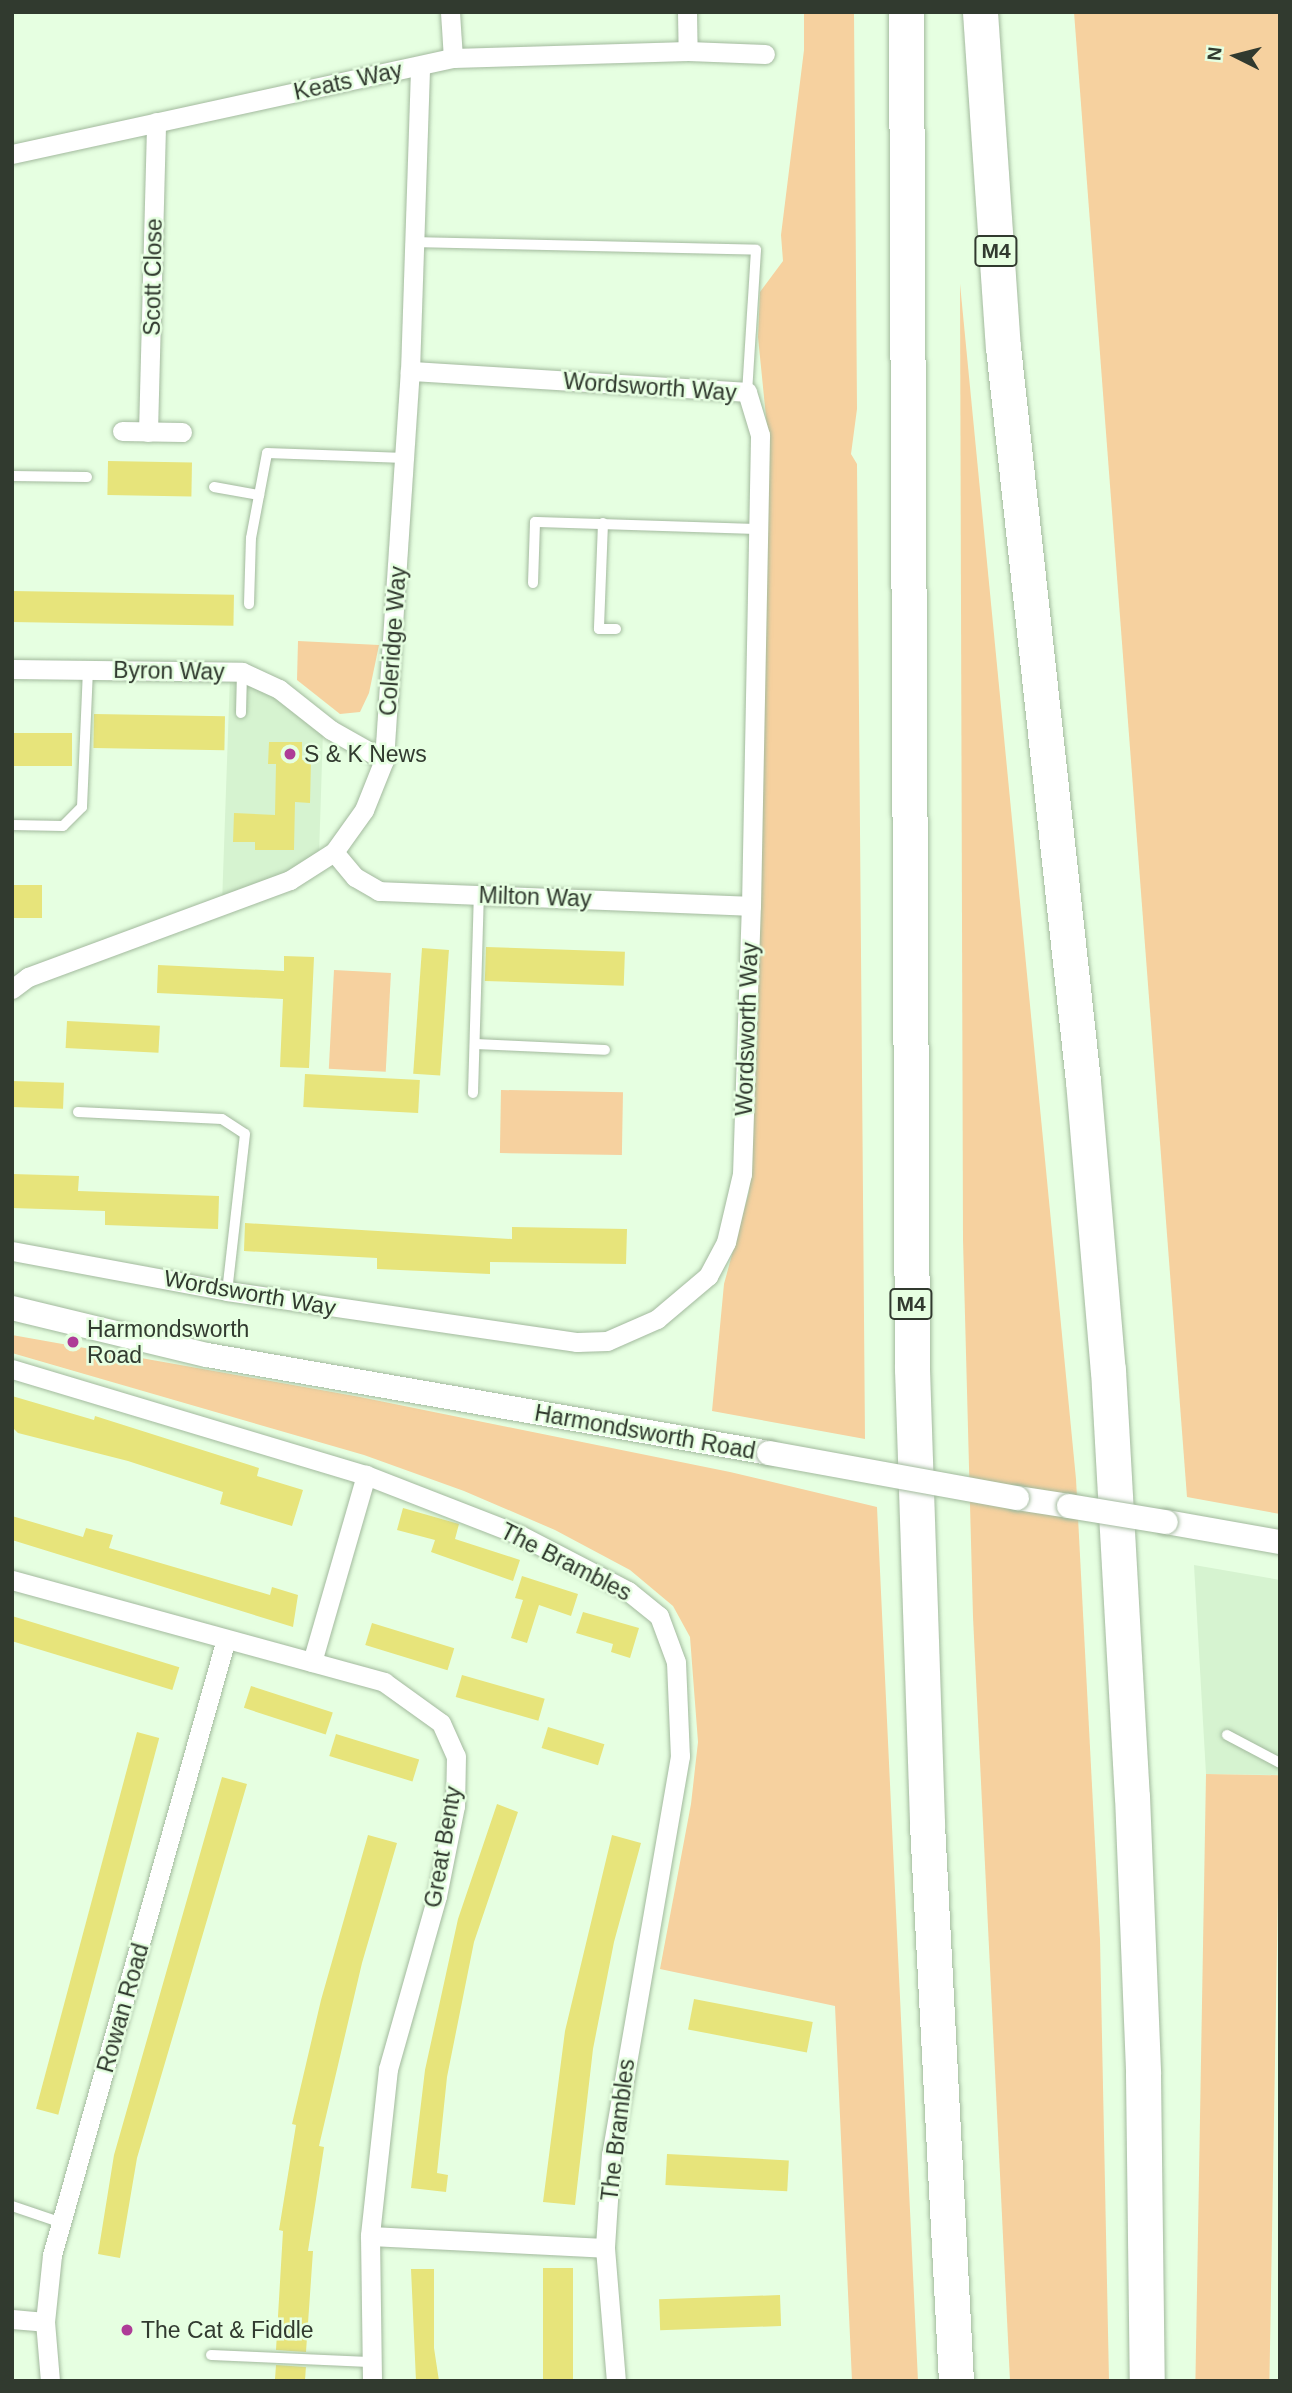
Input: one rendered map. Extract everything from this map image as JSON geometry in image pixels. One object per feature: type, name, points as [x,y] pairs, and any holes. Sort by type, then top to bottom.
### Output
[{"type":"highway","name":"M4","points":[[906,12],[912,1369],[927,1824],[956,2381]]},
{"type":"highway","name":"M4","points":[[980,12],[1003,348],[1083,1081],[1117,1503],[1143,2074],[1147,2381]]},
{"type":"street","points":[[450,12],[453,58]]},
{"type":"street","points":[[687,12],[688,51]]},
{"type":"street","name":"Keats Way","points":[[12,154],[453,58],[688,51],[765,54]]},
{"type":"street","name":"Coleridge Way","points":[[12,989],[28,977],[248,899],[290,880],[334,852],[364,810],[384,760],[410,371],[420,66]]},
{"type":"street","name":"Scott Close","points":[[148,432],[156,122]]},
{"type":"street","name":"Wordsworth Way","points":[[12,1251],[227,1291],[577,1342],[607,1341],[657,1319],[708,1276],[726,1242],[742,1174],[751,906],[760,435],[747,392],[410,371]]},
{"type":"street","points":[[122,431],[182,432]]},
{"type":"street","name":"Byron Way","points":[[12,669],[242,672],[279,689],[331,730],[384,760]]},
{"type":"street","name":"Milton Way","points":[[334,852],[355,877],[379,891],[751,906]]},
{"type":"street","name":"Harmondsworth Road","points":[[12,1308],[206,1355],[1280,1542]]},
{"type":"street","name":"The Brambles","points":[[12,1369],[366,1475],[520,1535],[628,1591],[659,1616],[670,1639],[676,1662],[680,1756],[611,2154],[606,2248],[617,2381]]},
{"type":"street","points":[[312,1662],[366,1475]]},
{"type":"street","name":"Great Benty","points":[[12,1580],[384,1682],[441,1723],[456,1756],[455,1806],[437,1896],[388,2069],[370,2236],[371,2371]]},
{"type":"street","name":"Rowan Road","points":[[50,2381],[45,2322],[52,2255],[226,1639]]},
{"type":"street","points":[[370,2236],[606,2248]]},
{"type":"street","points":[[12,2319],[45,2322]]},
{"type":"lane","points":[[416,242],[757,250],[747,392]]},
{"type":"lane","points":[[248,604],[259,495],[267,453],[405,458]]},
{"type":"lane","points":[[12,476],[87,477]]},
{"type":"lane","points":[[214,487],[259,495]]},
{"type":"lane","points":[[533,583],[535,522],[759,529]]},
{"type":"lane","points":[[603,523],[599,629],[616,629]]},
{"type":"lane","points":[[12,825],[63,826],[82,807],[88,669]]},
{"type":"lane","points":[[241,713],[242,672]]},
{"type":"lane","points":[[473,1093],[479,895]]},
{"type":"lane","points":[[475,1044],[605,1050]]},
{"type":"lane","points":[[78,1112],[222,1119],[244,1134],[227,1291]]},
{"type":"lane","points":[[1227,1735],[1280,1763]]},
{"type":"lane","points":[[12,2206],[62,2223]]},
{"type":"lane","points":[[211,2355],[371,2371]]},
{"type":"shaded area","points":[[804,12],[854,12],[857,409],[851,454],[857,464],[865,1439],[712,1411],[724,1284],[749,1192],[752,1139],[769,447],[758,337],[760,292],[783,261],[781,235],[804,50]]},
{"type":"shaded area","points":[[1074,12],[1280,12],[1280,1514],[1187,1497]]},
{"type":"shaded area","points":[[960,284],[1076,1479],[1100,1939],[1109,2381],[1010,2381],[973,1617],[963,1240]]},
{"type":"shaded area","points":[[298,641],[379,645],[369,693],[360,712],[340,714],[297,680]]},
{"type":"shaded area","points":[[230,676],[276,692],[323,731],[319,855],[222,904]]},
{"type":"shaded area","points":[[334,970],[391,973],[386,1072],[329,1069]]},
{"type":"shaded area","points":[[501,1090],[623,1092],[622,1155],[500,1153]]},
{"type":"shaded area","points":[[12,1335],[360,1397],[730,1472],[877,1507],[918,2381],[852,2381],[835,2006],[660,1969],[691,1804],[698,1742],[690,1637],[673,1606],[630,1570],[555,1530],[464,1491],[364,1455],[12,1353]]},
{"type":"shaded area","points":[[1194,1565],[1280,1580],[1280,1775],[1206,1774]]},
{"type":"shaded area","points":[[1206,1774],[1280,1775],[1269,2381],[1195,2381]]},
{"type":"building","points":[[108,461],[192,462],[191,496],[107,495]]},
{"type":"building","points":[[12,591],[234,595],[233,626],[12,622]]},
{"type":"building","points":[[94,714],[225,716],[224,750],[93,748]]},
{"type":"building","points":[[12,733],[72,733],[72,766],[12,766]]},
{"type":"building","points":[[269,742],[302,742],[302,760],[311,760],[310,803],[295,802],[294,850],[255,850],[255,842],[233,842],[234,813],[275,815],[276,764],[268,764]]},
{"type":"building","points":[[12,885],[42,885],[42,918],[12,918]]},
{"type":"building","points":[[486,947],[625,952],[624,986],[485,981]]},
{"type":"building","points":[[422,948],[449,950],[440,1076],[413,1074]]},
{"type":"building","points":[[284,956],[314,957],[309,1068],[280,1067],[283,999],[157,993],[158,965],[284,971]]},
{"type":"building","points":[[67,1021],[160,1026],[158,1053],[66,1048]]},
{"type":"building","points":[[305,1074],[420,1080],[418,1113],[303,1107]]},
{"type":"building","points":[[12,1081],[64,1083],[63,1109],[12,1107]]},
{"type":"building","points":[[12,1174],[79,1176],[78,1191],[219,1196],[218,1229],[105,1225],[105,1211],[12,1208]]},
{"type":"building","points":[[245,1223],[512,1239],[512,1227],[627,1229],[626,1264],[490,1262],[490,1274],[377,1269],[377,1258],[244,1251]]},
{"type":"building","points":[[12,1396],[94,1420],[95,1416],[259,1468],[257,1476],[303,1490],[292,1526],[220,1504],[223,1492],[128,1461],[18,1433],[12,1427]]},
{"type":"building","points":[[403,1508],[459,1524],[455,1539],[520,1560],[513,1581],[431,1552],[435,1540],[397,1530]]},
{"type":"building","points":[[12,1516],[83,1537],[86,1528],[113,1535],[109,1548],[270,1595],[272,1587],[298,1595],[293,1627],[12,1540]]},
{"type":"building","points":[[522,1576],[578,1594],[571,1616],[539,1605],[527,1643],[511,1638],[523,1600],[515,1598]]},
{"type":"building","points":[[583,1612],[639,1628],[630,1658],[611,1652],[613,1644],[576,1633]]},
{"type":"building","points":[[12,1616],[179,1667],[172,1690],[12,1641]]},
{"type":"building","points":[[372,1623],[454,1648],[448,1670],[365,1645]]},
{"type":"building","points":[[462,1675],[545,1699],[538,1721],[456,1697]]},
{"type":"building","points":[[251,1686],[333,1713],[326,1734],[244,1708]]},
{"type":"building","points":[[548,1727],[604,1744],[598,1765],[542,1748]]},
{"type":"building","points":[[137,1732],[159,1738],[58,2115],[36,2109]]},
{"type":"building","points":[[336,1734],[419,1759],[412,1781],[329,1756]]},
{"type":"building","points":[[222,1777],[247,1784],[137,2158],[120,2258],[98,2254],[114,2155]]},
{"type":"building","points":[[497,1804],[518,1812],[474,1942],[447,2077],[437,2173],[448,2175],[446,2192],[411,2188],[425,2070],[458,1919]]},
{"type":"building","points":[[368,1835],[397,1843],[362,1963],[319,2146],[324,2147],[308,2251],[313,2251],[306,2352],[276,2350],[283,2231],[279,2230],[296,2125],[292,2124],[321,2000]]},
{"type":"building","points":[[612,1835],[641,1843],[614,1942],[593,2049],[575,2205],[543,2202],[565,2031]]},
{"type":"building","points":[[694,1999],[813,2022],[807,2053],[688,2029]]},
{"type":"building","points":[[667,2154],[789,2160],[787,2191],[665,2185]]},
{"type":"building","points":[[543,2268],[573,2268],[573,2381],[543,2381]]},
{"type":"building","points":[[411,2269],[434,2269],[434,2348],[439,2381],[416,2381]]},
{"type":"building","points":[[780,2295],[781,2326],[660,2330],[659,2299]]},
{"type":"building","points":[[276,2365],[306,2367],[305,2381],[275,2381]]},
{"type":"place","name":"S & K News","points":[[290,754]]},
{"type":"place","name":"Harmondsworth Road","points":[[73,1342]]},
{"type":"place","name":"The Cat & Fiddle","points":[[127,2330]]}]
